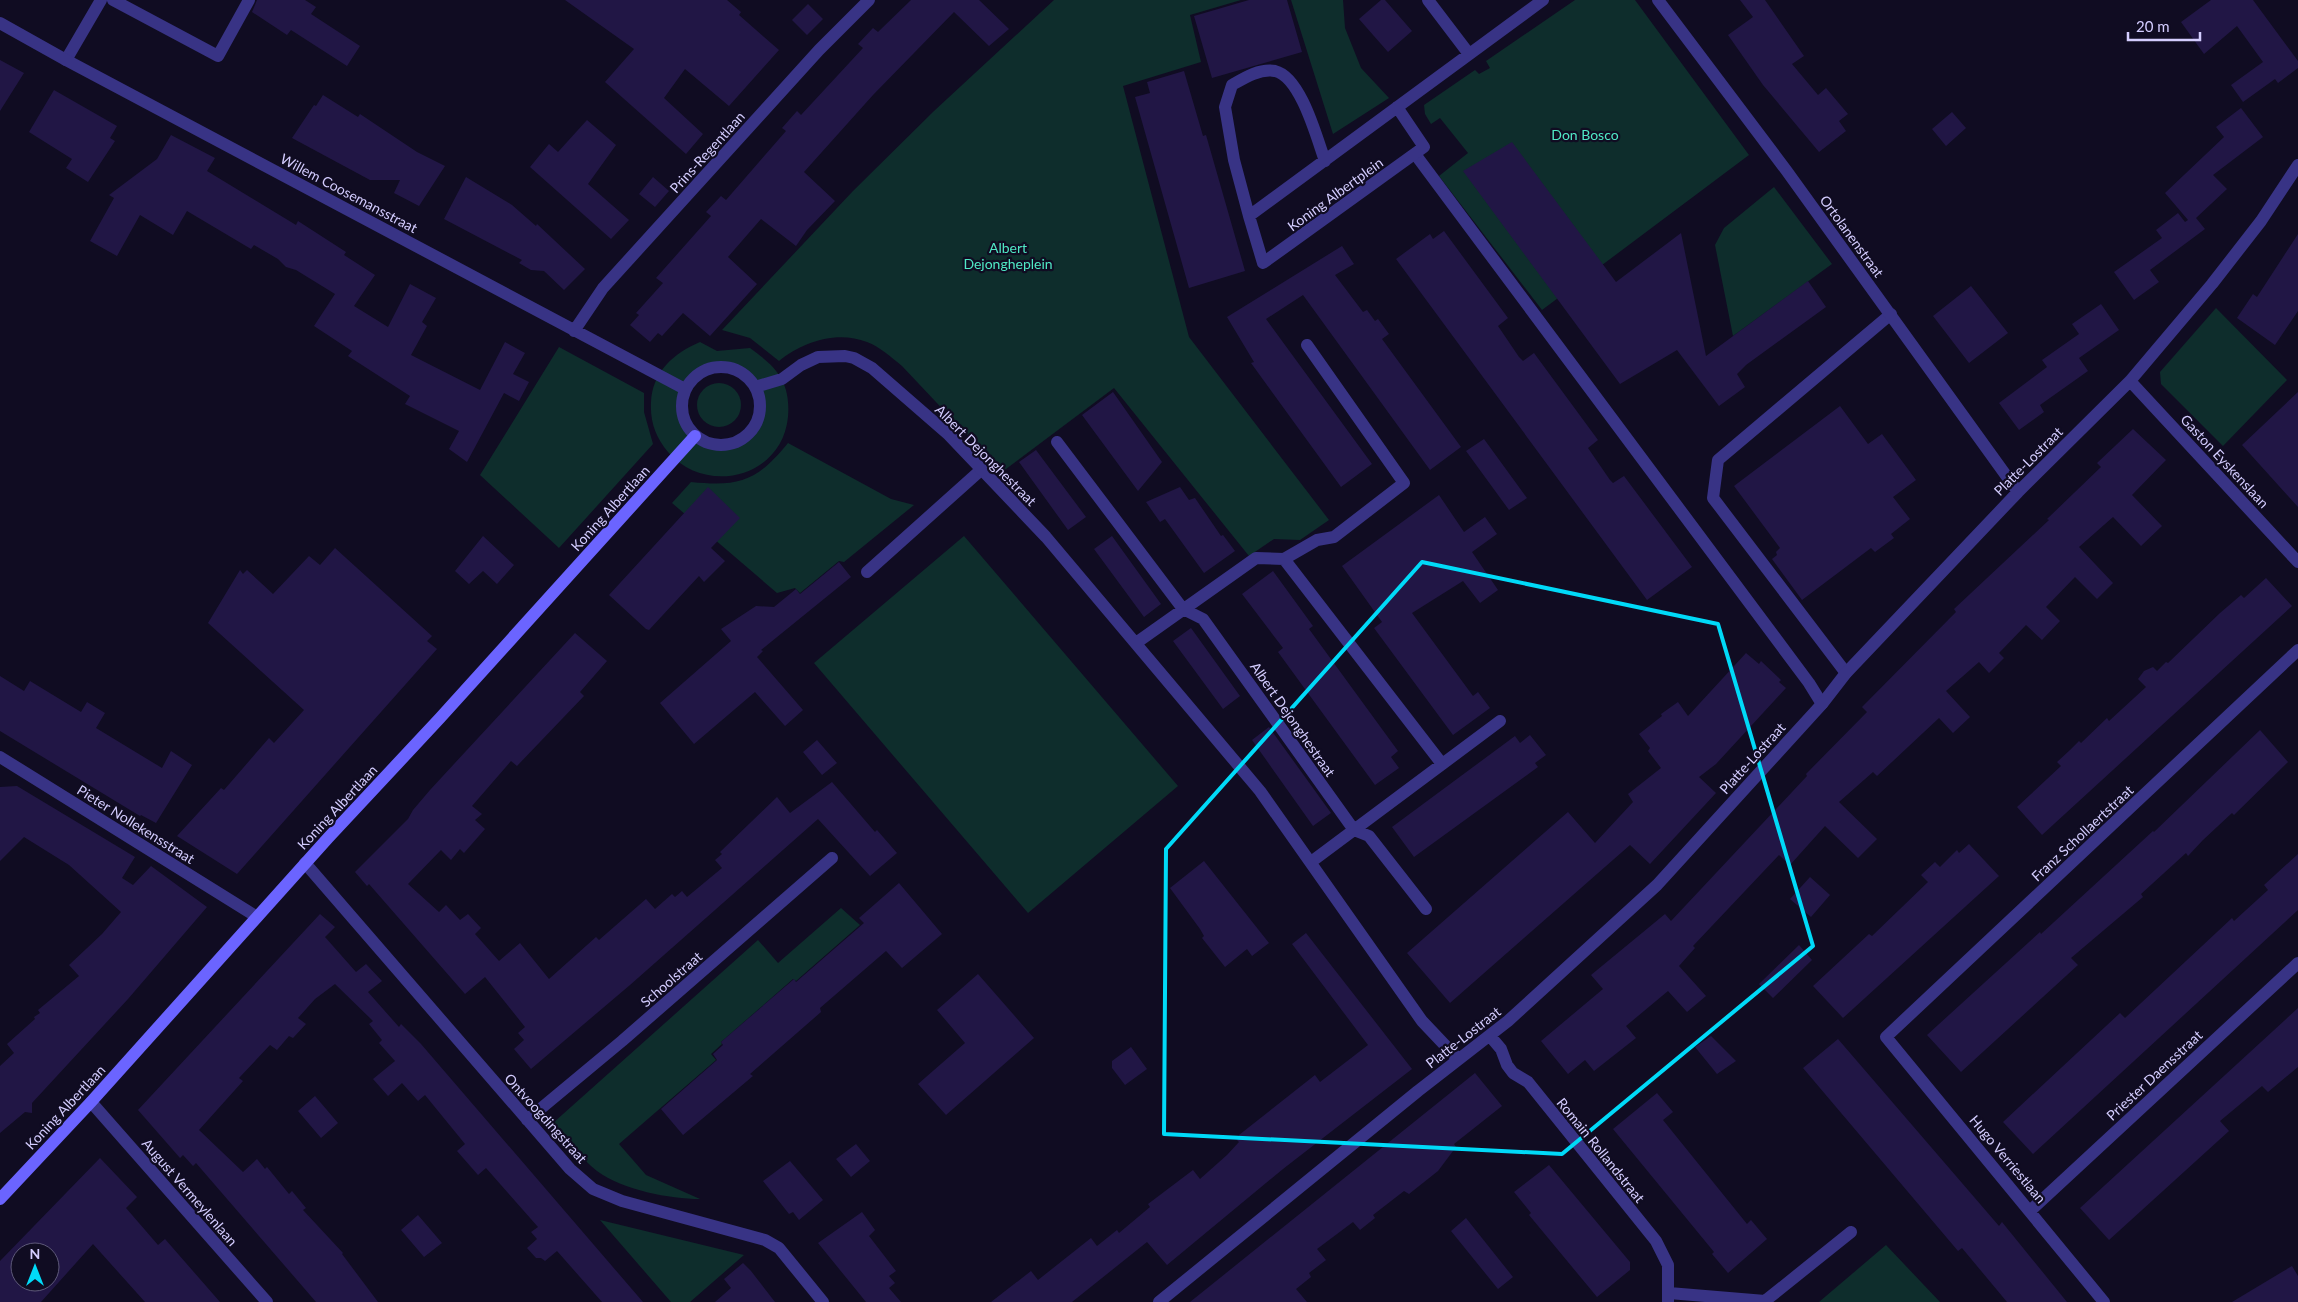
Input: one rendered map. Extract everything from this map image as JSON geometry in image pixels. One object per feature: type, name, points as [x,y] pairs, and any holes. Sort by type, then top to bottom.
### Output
[{"type":"street","points":[[66,60],[101,0]]},
{"type":"street","points":[[113,0],[218,56],[249,0]]},
{"type":"street","name":"Prins-Regentlaan","points":[[574,331],[603,288],[819,50],[869,0]]},
{"type":"street","points":[[1428,0],[1469,54]]},
{"type":"street","points":[[1249,216],[1543,0]]},
{"type":"street","name":"Ortolanenstraat","points":[[1658,0],[1891,314],[2018,492]]},
{"type":"street","name":"Willem Coosemansstraat","points":[[0,23],[66,60],[685,389]]},
{"type":"street","name":"Koning Albertplein","points":[[1325,161],[1311,121],[1293,82],[1276,71],[1252,74],[1232,85],[1225,107],[1234,160],[1263,263],[1415,154]]},
{"type":"street","points":[[1398,107],[1424,147],[1415,154],[1797,667],[1822,704]]},
{"type":"street","name":"Platte-Lostraat","points":[[1160,1302],[1458,1059],[1490,1036],[1657,885],[1822,704],[1846,674],[2018,492],[2130,381],[2212,284],[2261,221],[2298,165]]},
{"type":"street","points":[[1846,674],[1713,498],[1718,460],[1891,314]]},
{"type":"street","points":[[1136,643],[1256,558],[1284,559],[1317,540],[1334,537],[1404,483],[1307,345]]},
{"type":"street","name":"Albert Dejonghestraat","points":[[756,387],[782,379],[801,365],[818,357],[836,355],[854,358],[872,368],[949,435],[1046,538],[1260,791],[1422,1020],[1458,1059]]},
{"type":"street","points":[[706,369],[735,369],[747,377],[756,387],[760,402],[759,414],[752,430],[739,441],[724,445],[710,444],[695,436],[686,424],[681,407],[685,389],[693,378],[706,369]]},
{"type":"street","name":"Gaston Eyskenslaan","points":[[2130,381],[2298,562]]},
{"type":"street","name":"Koning Albertlaan","points":[[0,1199],[91,1102],[305,863],[446,712],[695,436]]},
{"type":"street","name":"Albert Dejonghestraat","points":[[1057,442],[1184,609],[1203,618],[1354,830],[1369,836],[1426,909]]},
{"type":"street","points":[[867,572],[982,469]]},
{"type":"street","points":[[1284,559],[1442,764]]},
{"type":"street","name":"Franz Schollaertstraat","points":[[1886,1037],[2298,650]]},
{"type":"street","points":[[1311,862],[1500,721]]},
{"type":"street","name":"Pieter Nollekensstraat","points":[[1,758],[257,917]]},
{"type":"street","name":"Schoolstraat","points":[[527,1120],[629,1035],[832,858]]},
{"type":"street","name":"Ontvoogdingstraat","points":[[305,863],[570,1169],[593,1189],[622,1201],[765,1240],[779,1248],[823,1302]]},
{"type":"street","name":"Priester Daensstraat","points":[[2030,1210],[2298,963]]},
{"type":"street","name":"Romain Rollandstraat","points":[[1490,1036],[1501,1050],[1507,1065],[1514,1073],[1528,1082],[1656,1241],[1668,1265],[1669,1297],[1765,1301],[1851,1232]]},
{"type":"street","name":"Hugo Verriestlaan","points":[[1886,1037],[2104,1302]]},
{"type":"street","name":"August Vermeylenlaan","points":[[91,1102],[267,1302]]},
{"type":"highlighted area","points":[[1422,562],[1718,624],[1813,946],[1562,1154],[1164,1134],[1166,849]]},
{"type":"green space","name":"Albert Dejongheplein","points":[[1054,0],[1241,0],[1190,15],[1201,62],[1123,86],[1189,337],[1329,520],[1300,540],[1274,539],[1249,556],[1114,388],[1002,472],[902,366],[872,344],[844,337],[820,340],[798,348],[779,361],[750,338],[722,330],[853,191],[934,111]]},
{"type":"green space","points":[[1291,0],[1343,0],[1345,28],[1361,68],[1389,98],[1333,134]]},
{"type":"green space","name":"Don Bosco","points":[[1575,0],[1635,0],[1749,155],[1542,310],[1439,176],[1468,153],[1440,118],[1431,124],[1425,114],[1424,105],[1475,70],[1479,74],[1490,68],[1486,61]]},
{"type":"green space","points":[[1774,187],[1832,264],[1733,336],[1715,245],[1724,228]]},
{"type":"green space","points":[[2216,308],[2287,380],[2223,446],[2161,384],[2160,372]]},
{"type":"green space","points":[[700,342],[717,351],[750,348],[772,366],[782,380],[787,394],[788,407],[788,417],[783,438],[772,454],[757,466],[740,474],[721,476],[702,474],[684,466],[668,452],[660,441],[653,423],[651,410],[652,392],[655,382],[673,358]],"holes":[[[716,368],[735,369],[747,376],[755,385],[759,397],[756,421],[749,432],[739,440],[726,444],[709,443],[696,437],[688,426],[683,412],[683,398],[689,384],[699,374]]]},
{"type":"green space","points":[[559,347],[644,393],[644,412],[653,444],[559,548],[480,475]]},
{"type":"green space","points":[[723,383],[735,389],[740,396],[740,414],[735,421],[728,426],[715,427],[703,421],[698,414],[697,401],[703,389],[710,384]]},
{"type":"green space","points":[[788,443],[891,499],[914,505],[844,562],[839,561],[800,593],[795,588],[777,593],[672,503],[691,482],[722,483],[746,479],[767,466]]},
{"type":"green space","points":[[964,536],[1178,786],[1028,913],[814,663]]},
{"type":"green space","points":[[841,908],[860,925],[796,981],[793,979],[721,1042],[722,1044],[711,1054],[716,1060],[619,1144],[646,1175],[700,1199],[688,1199],[647,1192],[608,1178],[586,1161],[553,1123],[758,940],[778,963]]},
{"type":"green space","points":[[600,1220],[744,1255],[690,1302],[671,1302]]},
{"type":"green space","points":[[1886,1245],[1940,1302],[1819,1302]]},
{"type":"building","points":[[257,0],[305,0],[316,7],[311,14],[360,46],[347,66],[291,30],[287,35],[252,12]]},
{"type":"building","points":[[565,0],[727,0],[741,12],[739,15],[779,50],[729,106],[685,69],[664,98],[703,134],[686,154],[605,82],[634,49]]},
{"type":"building","points":[[911,0],[979,0],[1009,29],[989,46],[954,12],[873,95],[804,172],[835,201],[807,230],[796,246],[761,219],[728,257],[757,284],[710,336],[683,313],[662,336],[658,333],[650,342],[630,325],[639,315],[636,313],[663,283],[656,278],[711,216],[706,212],[721,196],[726,200],[786,131],[782,128],[797,111],[801,115],[863,48],[858,44],[873,28],[878,32]]},
{"type":"building","points":[[1249,0],[1287,0],[1302,52],[1212,78],[1194,16]]},
{"type":"building","points":[[1381,0],[1385,0],[1412,31],[1388,52],[1359,19]]},
{"type":"building","points":[[1740,0],[1765,0],[1804,56],[1792,64],[1818,95],[1826,88],[1848,114],[1839,121],[1846,131],[1819,152],[1763,85],[1728,35],[1753,17]]},
{"type":"building","points":[[2211,0],[2253,0],[2298,61],[2298,68],[2278,83],[2275,79],[2243,102],[2231,85],[2263,62],[2237,26],[2204,54],[2181,22]]},
{"type":"building","points":[[808,4],[823,19],[807,35],[792,20]]},
{"type":"building","points":[[0,60],[24,73],[0,111]]},
{"type":"building","points":[[1184,71],[1203,136],[1206,135],[1245,271],[1189,288],[1135,97],[1150,93],[1147,82]]},
{"type":"building","points":[[54,90],[117,126],[110,138],[115,141],[88,182],[66,168],[72,159],[29,132]]},
{"type":"building","points":[[323,95],[358,117],[360,114],[417,152],[445,166],[419,206],[394,193],[400,180],[370,180],[292,138]]},
{"type":"building","points":[[2241,108],[2263,137],[2213,175],[2227,189],[2196,218],[2205,229],[2150,270],[2159,282],[2134,300],[2114,272],[2162,238],[2156,230],[2178,213],[2185,222],[2188,220],[2165,193],[2224,137],[2216,127]]},
{"type":"building","points":[[1952,112],[1966,128],[1946,146],[1932,129]]},
{"type":"building","points":[[587,120],[616,145],[588,184],[629,220],[611,239],[530,167],[549,144],[558,152]]},
{"type":"building","points":[[171,135],[215,158],[207,171],[296,225],[298,221],[346,252],[344,255],[375,275],[354,306],[388,327],[410,284],[436,298],[422,322],[427,326],[411,355],[480,390],[505,342],[525,353],[513,374],[529,382],[519,401],[504,393],[467,462],[449,449],[459,431],[405,404],[410,396],[348,356],[352,351],[314,326],[335,294],[296,270],[286,267],[278,259],[254,245],[251,249],[187,211],[173,235],[140,215],[117,256],[90,241],[114,198],[109,195],[157,159]]},
{"type":"building","points":[[1512,142],[1616,282],[1681,233],[1706,356],[1808,281],[1826,307],[1746,365],[1737,374],[1745,387],[1719,406],[1677,350],[1620,384],[1463,171]]},
{"type":"building","points":[[466,177],[512,205],[536,226],[537,224],[585,269],[564,290],[544,271],[531,270],[519,263],[522,260],[444,219]]},
{"type":"building","points":[[653,177],[669,191],[655,207],[639,194]]},
{"type":"building","points":[[1444,231],[1508,318],[1498,326],[1519,357],[1523,361],[1534,353],[1598,440],[1588,448],[1610,480],[1613,483],[1624,476],[1692,567],[1647,600],[1396,259],[1430,234],[1433,239]]},
{"type":"building","points":[[2298,234],[2298,311],[2275,345],[2237,318],[2253,294],[2257,297]]},
{"type":"building","points":[[1342,246],[1354,264],[1335,275],[1363,312],[1367,310],[1375,321],[1378,319],[1389,334],[1382,339],[1461,447],[1430,470],[1303,295],[1266,319],[1372,464],[1341,487],[1251,363],[1254,362],[1227,317]]},
{"type":"building","points":[[1971,286],[2008,333],[1969,363],[1933,316]]},
{"type":"building","points":[[2101,304],[2119,330],[2079,358],[2088,371],[2040,405],[2044,412],[2019,430],[1999,403],[2047,367],[2042,360],[2079,334],[2072,324]]},
{"type":"building","points":[[1113,392],[1162,462],[1138,491],[1082,415]]},
{"type":"building","points":[[2298,392],[2298,507],[2242,445]]},
{"type":"building","points":[[1840,406],[1868,444],[1882,434],[1916,480],[1893,497],[1910,519],[1891,534],[1894,538],[1875,552],[1871,548],[1802,600],[1772,559],[1777,555],[1776,552],[1780,548],[1734,486]]},
{"type":"building","points":[[2133,429],[2166,460],[2132,495],[2162,526],[2141,546],[2113,517],[2079,547],[2113,583],[2097,599],[2075,577],[2046,607],[2060,621],[2042,640],[2026,625],[1999,653],[2004,658],[1989,673],[1979,662],[1946,691],[1970,717],[1953,733],[1939,718],[1877,776],[1873,772],[1839,802],[1877,839],[1858,858],[1825,826],[1790,865],[1779,855],[1693,946],[1695,948],[1679,966],[1706,996],[1687,1012],[1668,991],[1626,1026],[1636,1038],[1594,1071],[1585,1060],[1568,1074],[1541,1041],[1603,989],[1591,975],[1665,914],[1671,921],[1807,776],[1806,774],[1867,712],[1862,707],[1956,612],[1954,609],[2049,520],[2047,519],[2101,467],[2097,463]]},
{"type":"building","points":[[1484,439],[1527,498],[1509,510],[1466,451]]},
{"type":"building","points":[[1036,450],[1086,517],[1068,530],[1019,462]]},
{"type":"building","points":[[708,487],[740,518],[711,548],[725,561],[704,582],[699,576],[649,630],[646,629],[609,595]]},
{"type":"building","points":[[1180,487],[1189,500],[1195,498],[1221,536],[1223,535],[1235,551],[1204,573],[1165,519],[1160,522],[1146,502]]},
{"type":"building","points":[[1439,495],[1464,532],[1485,517],[1497,534],[1472,552],[1498,590],[1480,603],[1463,581],[1412,613],[1473,696],[1478,692],[1490,708],[1453,735],[1374,628],[1382,622],[1342,566]]},
{"type":"building","points":[[483,536],[514,565],[497,584],[483,571],[469,584],[455,571]]},
{"type":"building","points":[[1112,536],[1161,604],[1144,617],[1094,549]]},
{"type":"building","points":[[335,548],[432,636],[427,641],[437,649],[237,874],[177,836],[221,788],[224,790],[269,738],[274,743],[304,710],[208,623],[240,570],[243,574],[247,570],[273,594],[309,556],[320,565]]},
{"type":"building","points":[[839,562],[851,577],[761,650],[763,651],[757,657],[803,710],[785,726],[755,692],[694,744],[660,703],[731,641],[721,629],[756,606],[774,607],[796,589],[800,594]]},
{"type":"building","points":[[1273,571],[1313,626],[1309,629],[1398,751],[1391,757],[1399,768],[1375,785],[1278,652],[1283,648],[1242,594]]},
{"type":"building","points":[[2266,578],[2292,606],[2042,835],[2017,807],[2061,766],[2057,762],[2079,741],[2081,743],[2107,718],[2109,721],[2146,687],[2138,679],[2144,671],[2153,667],[2157,671],[2166,662],[2168,663],[2220,613],[2241,595],[2244,598]]},
{"type":"building","points":[[1191,628],[1240,696],[1223,709],[1173,641]]},
{"type":"building","points":[[575,633],[607,661],[580,692],[584,696],[517,766],[511,761],[472,806],[482,814],[475,820],[485,829],[464,853],[460,849],[451,860],[441,850],[408,884],[439,912],[446,905],[460,920],[468,914],[481,928],[475,934],[499,961],[520,943],[549,979],[596,937],[599,940],[646,899],[655,909],[672,894],[675,897],[682,891],[687,897],[722,868],[715,860],[722,854],[720,852],[777,797],[790,813],[832,782],[875,832],[877,830],[897,853],[870,876],[818,819],[630,985],[531,1069],[514,1049],[524,1040],[518,1033],[525,1027],[485,977],[465,994],[369,884],[367,886],[355,872],[408,819],[430,790]]},
{"type":"building","points":[[1746,653],[1759,664],[1761,661],[1781,680],[1779,682],[1786,688],[1716,764],[1699,777],[1716,793],[1650,864],[1630,845],[1450,1003],[1407,953],[1568,812],[1595,843],[1633,802],[1628,794],[1661,768],[1648,751],[1650,748],[1639,734],[1662,716],[1661,714],[1678,702],[1688,716]]},
{"type":"building","points":[[0,676],[24,691],[30,681],[81,712],[87,702],[105,713],[96,728],[162,768],[171,751],[192,765],[156,823],[140,816],[0,731]]},
{"type":"building","points":[[1269,727],[1331,813],[1313,826],[1252,740]]},
{"type":"building","points":[[2260,730],[2288,762],[2234,815],[2232,813],[2188,856],[2186,853],[2141,894],[2143,897],[2071,958],[2078,965],[1961,1072],[1927,1035],[2154,832]]},
{"type":"building","points":[[1530,735],[1546,755],[1535,763],[1538,767],[1414,857],[1392,827],[1515,736],[1520,743]]},
{"type":"building","points":[[817,740],[837,763],[822,775],[803,752]]},
{"type":"building","points":[[17,786],[135,857],[122,878],[133,885],[151,866],[207,907],[128,999],[32,1103],[32,1113],[25,1112],[0,1133],[0,1066],[14,1053],[7,1044],[35,1019],[34,1017],[40,1013],[38,1010],[79,976],[69,965],[102,934],[121,912],[69,865],[24,837],[0,861],[0,787]]},
{"type":"building","points":[[1969,844],[1999,876],[1843,1018],[1813,986],[1869,934],[1872,936],[1928,882],[1921,875],[1935,862],[1940,867],[1957,850],[1959,853]]},
{"type":"building","points":[[2298,854],[2298,910],[2033,1154],[2003,1122],[2120,1013],[2125,1018],[2232,918],[2234,921],[2268,890],[2264,885]]},
{"type":"building","points":[[1204,861],[1269,943],[1252,956],[1247,949],[1225,967],[1202,938],[1204,936],[1200,929],[1170,888]]},
{"type":"building","points":[[1810,877],[1830,895],[1811,917],[1790,899]]},
{"type":"building","points":[[899,883],[942,934],[902,968],[886,951],[820,1008],[821,1012],[750,1074],[753,1076],[683,1135],[661,1109],[717,1060],[713,1054],[723,1045],[721,1042],[794,979],[796,982],[864,923],[859,918]]},
{"type":"building","points":[[320,914],[335,927],[325,937],[356,972],[366,964],[382,981],[368,992],[399,1027],[401,1024],[421,1044],[643,1302],[602,1302],[557,1251],[545,1261],[541,1258],[536,1258],[527,1248],[537,1239],[531,1232],[538,1227],[486,1168],[478,1175],[457,1151],[465,1144],[425,1095],[418,1101],[402,1083],[388,1096],[373,1079],[395,1061],[379,1043],[382,1040],[369,1024],[373,1021],[335,984],[315,999],[298,1018],[306,1024],[293,1038],[289,1036],[277,1050],[270,1045],[239,1078],[243,1081],[199,1130],[243,1172],[257,1159],[265,1169],[267,1167],[289,1194],[292,1191],[306,1208],[303,1210],[343,1253],[378,1302],[316,1302],[196,1163],[193,1166],[183,1155],[180,1158],[138,1110]]},
{"type":"building","points":[[1306,933],[1412,1069],[1283,1169],[1167,1265],[1147,1242],[1072,1302],[991,1302],[1031,1271],[1038,1280],[1091,1238],[1097,1246],[1117,1230],[1119,1233],[1150,1207],[1148,1204],[1193,1170],[1200,1179],[1239,1142],[1237,1140],[1240,1137],[1239,1135],[1315,1075],[1320,1082],[1368,1045],[1292,944]]},
{"type":"building","points":[[1799,945],[1812,960],[1773,998],[1759,984]]},
{"type":"building","points":[[978,974],[1034,1038],[946,1115],[918,1084],[965,1043],[937,1010]]},
{"type":"building","points":[[2298,1008],[2298,1067],[2268,1092],[2262,1086],[2220,1121],[2229,1131],[2109,1240],[2080,1208]]},
{"type":"building","points":[[1711,1036],[1736,1061],[1717,1074],[1695,1047]]},
{"type":"building","points":[[1838,1039],[1999,1226],[2002,1222],[2067,1302],[2007,1302],[1962,1248],[1958,1251],[1803,1068]]},
{"type":"building","points":[[1131,1047],[1147,1069],[1125,1085],[1112,1068],[1112,1061]]},
{"type":"building","points":[[1475,1073],[1502,1106],[1454,1144],[1456,1147],[1438,1171],[1409,1194],[1404,1191],[1373,1215],[1375,1218],[1360,1230],[1353,1222],[1317,1249],[1326,1260],[1309,1273],[1311,1277],[1296,1289],[1307,1302],[1190,1302]]},
{"type":"building","points":[[1657,1093],[1673,1112],[1663,1120],[1747,1224],[1751,1220],[1767,1239],[1728,1273],[1712,1254],[1714,1252],[1613,1129]]},
{"type":"building","points":[[315,1096],[338,1123],[321,1138],[298,1111]]},
{"type":"building","points":[[856,1144],[870,1161],[851,1177],[836,1159]]},
{"type":"building","points":[[100,1158],[137,1197],[126,1208],[158,1245],[165,1239],[220,1302],[145,1302],[93,1244],[60,1281],[60,1242],[18,1242]]},
{"type":"building","points":[[790,1161],[823,1200],[799,1220],[793,1212],[789,1214],[763,1181]]},
{"type":"building","points":[[1549,1165],[1630,1262],[1630,1270],[1597,1297],[1529,1215],[1531,1213],[1514,1192]]},
{"type":"building","points":[[862,1212],[875,1230],[869,1236],[896,1271],[889,1276],[895,1283],[889,1288],[901,1302],[866,1302],[818,1243]]},
{"type":"building","points":[[418,1215],[442,1243],[424,1257],[401,1230]]},
{"type":"building","points":[[1466,1218],[1513,1277],[1498,1289],[1451,1231]]},
{"type":"building","points":[[10,1251],[10,1292],[50,1292],[41,1302],[0,1302],[0,1261]]},
{"type":"building","points":[[743,1263],[775,1302],[715,1302],[731,1288],[724,1279]]},
{"type":"building","points":[[2292,1266],[2298,1276],[2298,1302],[2232,1302]]}]
